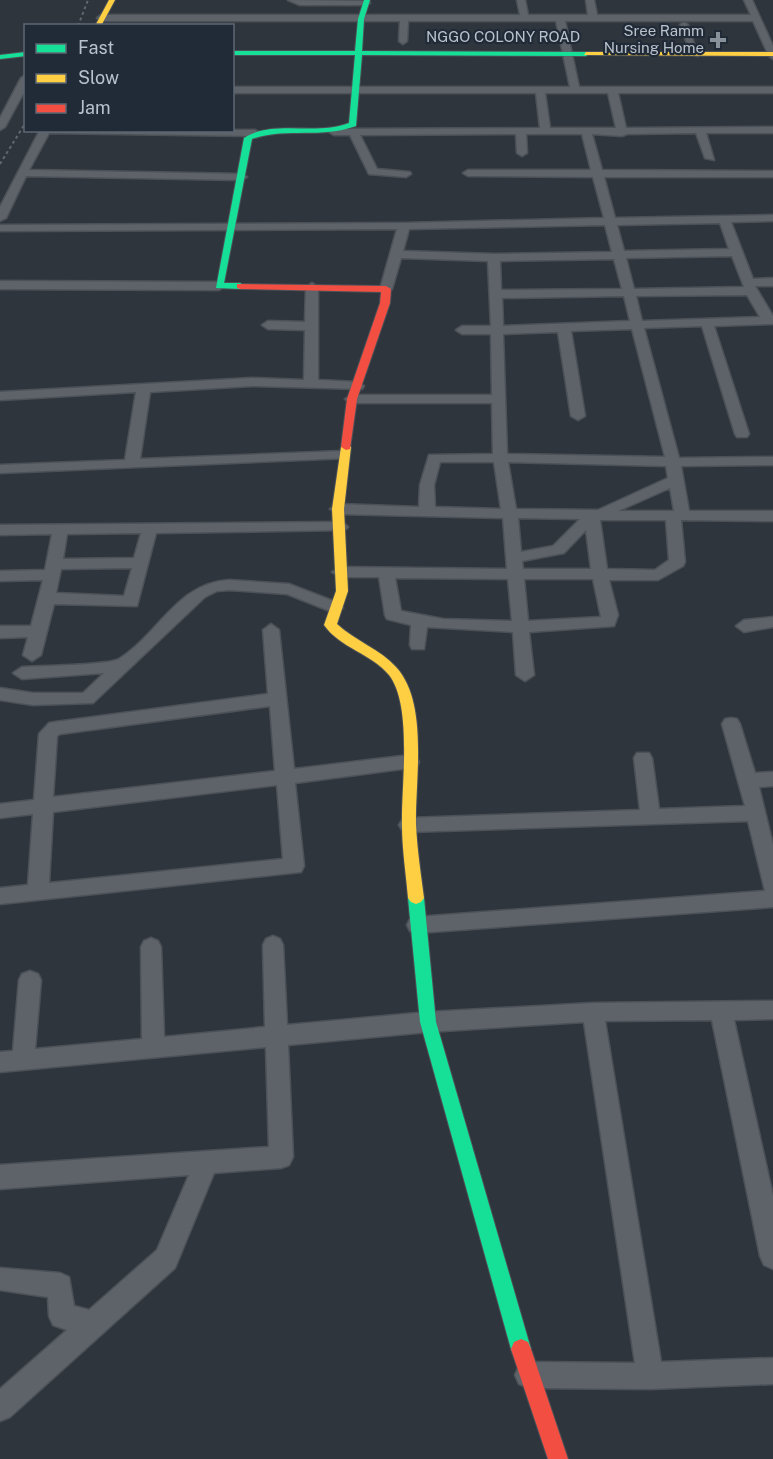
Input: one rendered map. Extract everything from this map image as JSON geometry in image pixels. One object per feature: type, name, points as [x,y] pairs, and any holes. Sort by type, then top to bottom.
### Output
[{"type":"street","points":[[112,0],[100,22],[361,19],[560,20],[647,16],[760,19]]},
{"type":"street","points":[[292,0],[300,3],[367,1],[361,19],[357,53],[353,124],[334,132]]},
{"type":"street","points":[[521,0],[525,19]]},
{"type":"street","points":[[590,0],[593,19]]},
{"type":"street","points":[[748,0],[760,19],[773,54]]},
{"type":"street","points":[[403,41],[404,19]]},
{"type":"street","points":[[560,20],[575,90]]},
{"type":"street","points":[[684,25],[695,54]]},
{"type":"street","name":"NGGO COLONY ROAD","points":[[234,53],[773,54]]},
{"type":"street","points":[[0,57],[24,54]]},
{"type":"street","points":[[0,127],[24,82]]},
{"type":"street","points":[[234,90],[355,91],[441,95],[612,89],[773,90]]},
{"type":"street","points":[[612,89],[622,133]]},
{"type":"street","points":[[540,91],[546,133]]},
{"type":"street","points":[[150,132],[622,133],[773,130]]},
{"type":"street","points":[[0,218],[44,132]]},
{"type":"street","points":[[354,132],[373,172],[406,174]]},
{"type":"street","points":[[521,132],[522,153]]},
{"type":"street","points":[[700,132],[710,158]]},
{"type":"street","points":[[219,286],[248,138],[255,133]]},
{"type":"street","points":[[340,572],[386,573],[515,565],[658,574],[677,562],[678,515],[673,462],[617,255],[599,174],[587,133]]},
{"type":"street","points":[[692,163],[697,175]]},
{"type":"street","points":[[22,173],[242,177]]},
{"type":"street","points":[[468,173],[769,174],[773,186]]},
{"type":"street","points":[[0,228],[404,226],[773,218]]},
{"type":"street","points":[[462,330],[564,329],[636,324],[770,320],[750,287],[724,219]]},
{"type":"street","points":[[404,226],[398,254],[386,289],[385,303],[355,392],[343,455],[338,509],[342,591],[330,625],[340,636],[385,665],[398,678],[410,727],[407,793],[417,925],[428,1022],[528,1375],[558,1459]]},
{"type":"street","points":[[398,254],[494,258],[736,252]]},
{"type":"street","points":[[494,258],[500,458],[510,516],[525,675]]},
{"type":"street","points":[[496,294],[628,293],[750,287],[773,282]]},
{"type":"street","points":[[0,285],[386,289]]},
{"type":"street","points":[[311,385],[312,287]]},
{"type":"street","points":[[707,323],[742,434]]},
{"type":"street","points":[[268,325],[312,326]]},
{"type":"street","points":[[564,329],[578,416]]},
{"type":"street","points":[[0,396],[252,382],[311,385],[355,392],[499,399]]},
{"type":"street","points":[[132,463],[144,387]]},
{"type":"street","points":[[0,469],[132,463],[244,452],[343,455]]},
{"type":"street","points":[[426,512],[428,485],[434,458],[673,462],[773,461]]},
{"type":"street","points":[[515,565],[558,550],[596,514],[675,480]]},
{"type":"street","points":[[338,509],[510,516],[596,514],[773,516]]},
{"type":"street","points":[[386,573],[393,615],[419,623],[522,627],[608,622],[610,615],[600,571],[596,514]]},
{"type":"street","points":[[0,530],[340,527]]},
{"type":"street","points":[[32,654],[47,598],[61,528]]},
{"type":"street","points":[[47,598],[131,602],[150,528]]},
{"type":"street","points":[[574,533],[600,571]]},
{"type":"street","points":[[0,576],[53,569],[141,563]]},
{"type":"street","points":[[0,694],[33,699],[87,699],[199,593],[214,586],[289,590],[335,608]]},
{"type":"street","points":[[744,626],[773,622]]},
{"type":"street","points":[[418,645],[419,623]]},
{"type":"street","points":[[0,896],[294,866],[271,630]]},
{"type":"street","points":[[0,632],[38,631]]},
{"type":"street","points":[[22,673],[121,666]]},
{"type":"street","points":[[38,892],[48,734],[56,728],[278,699]]},
{"type":"street","points":[[731,724],[757,813],[773,887]]},
{"type":"street","points":[[643,758],[650,816]]},
{"type":"street","points":[[0,811],[410,762]]},
{"type":"street","points":[[748,780],[773,779]]},
{"type":"street","points":[[409,825],[757,813]]},
{"type":"street","points":[[417,925],[773,899]]},
{"type":"street","points":[[0,1177],[281,1157],[273,945]]},
{"type":"street","points":[[152,947],[153,1049]]},
{"type":"street","points":[[24,1060],[30,980]]},
{"type":"street","points":[[721,1010],[768,1208],[773,1256]]},
{"type":"street","points":[[0,1062],[428,1022],[593,1012],[773,1010]]},
{"type":"street","points":[[593,1012],[650,1376]]},
{"type":"street","points":[[0,1407],[165,1259],[206,1163]]},
{"type":"street","points":[[3,1279],[60,1286],[62,1317],[93,1324]]},
{"type":"street","points":[[528,1375],[650,1376],[773,1371]]},
{"type":"railway","points":[[79,24],[88,0]]},
{"type":"railway","points":[[0,164],[24,125]]},
{"type":"traffic: fast","points":[[240,286],[219,286],[248,138],[287,131],[327,132],[353,124],[361,19],[367,0]]},
{"type":"traffic: fast","points":[[234,53],[586,54]]},
{"type":"traffic: fast","points":[[0,57],[24,54]]},
{"type":"traffic: fast","points":[[416,898],[428,1022],[521,1349]]},
{"type":"traffic: slow","points":[[99,24],[112,0]]},
{"type":"traffic: slow","points":[[586,54],[773,54]]},
{"type":"traffic: slow","points":[[346,447],[338,509],[342,591],[330,625],[393,671],[404,694],[410,730],[409,825],[416,898]]},
{"type":"traffic: jam","points":[[240,286],[386,289],[385,303],[352,399],[346,447]]},
{"type":"traffic: jam","points":[[521,1349],[558,1459]]},
{"type":"place","name":"Sree Ramm Nursing Home","points":[[718,40]]}]
